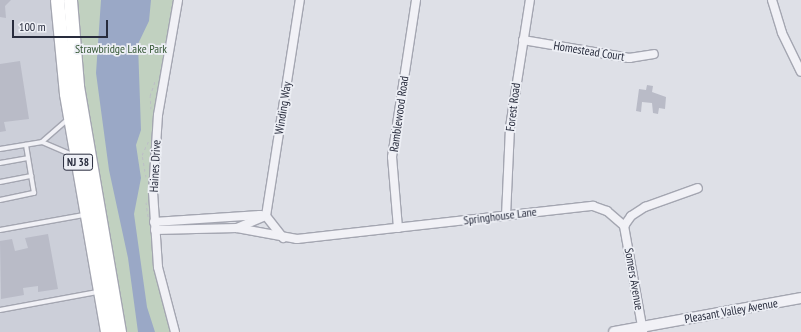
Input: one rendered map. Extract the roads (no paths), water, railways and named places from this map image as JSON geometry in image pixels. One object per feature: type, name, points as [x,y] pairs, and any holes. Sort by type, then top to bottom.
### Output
[{"type":"highway","name":"NJ 38","points":[[58,0],[70,117],[107,332]]},
{"type":"highway","name":"NJ 38","points":[[70,0],[78,93],[119,332]]},
{"type":"street","name":"Haines Drive","points":[[175,332],[162,290],[154,226],[155,143],[178,0]]},
{"type":"street","name":"Winding Way","points":[[266,216],[300,0]]},
{"type":"street","name":"Ramblewood Road","points":[[398,228],[393,193],[393,152],[416,0]]},
{"type":"street","name":"Forest Road","points":[[506,216],[507,151],[530,0]]},
{"type":"street","points":[[772,0],[782,33],[801,72]]},
{"type":"street","name":"Homestead Court","points":[[523,40],[629,58],[654,54]]},
{"type":"street","points":[[624,226],[630,216],[645,207],[698,188]]},
{"type":"street","name":"Springhouse Lane","points":[[154,226],[237,228],[283,238],[305,239],[592,206],[607,211],[624,226]]},
{"type":"street","points":[[154,226],[266,216],[283,238]]},
{"type":"street","name":"Springhouse Lane","points":[[237,228],[266,216]]},
{"type":"street","name":"Somers Avenue","points":[[624,226],[643,329]]},
{"type":"street","name":"Pleasant Valley Avenue","points":[[614,332],[643,329],[801,298]]},
{"type":"lane","points":[[42,142],[57,132],[70,117]]},
{"type":"lane","points":[[0,149],[42,142],[58,146],[77,157]]},
{"type":"lane","points":[[0,200],[34,193],[26,144]]},
{"type":"lane","points":[[0,163],[28,158]]},
{"type":"lane","points":[[0,182],[31,176]]},
{"type":"lane","points":[[0,230],[87,215]]},
{"type":"lane","points":[[0,310],[100,292]]},
{"type":"water","points":[[101,0],[151,0],[149,21],[138,44],[141,130],[136,145],[141,178],[134,214],[147,307],[155,332],[138,332],[128,258],[109,170],[96,73]]},
{"type":"park label","name":"Strawbridge Lake Park","points":[[121,49]]}]
